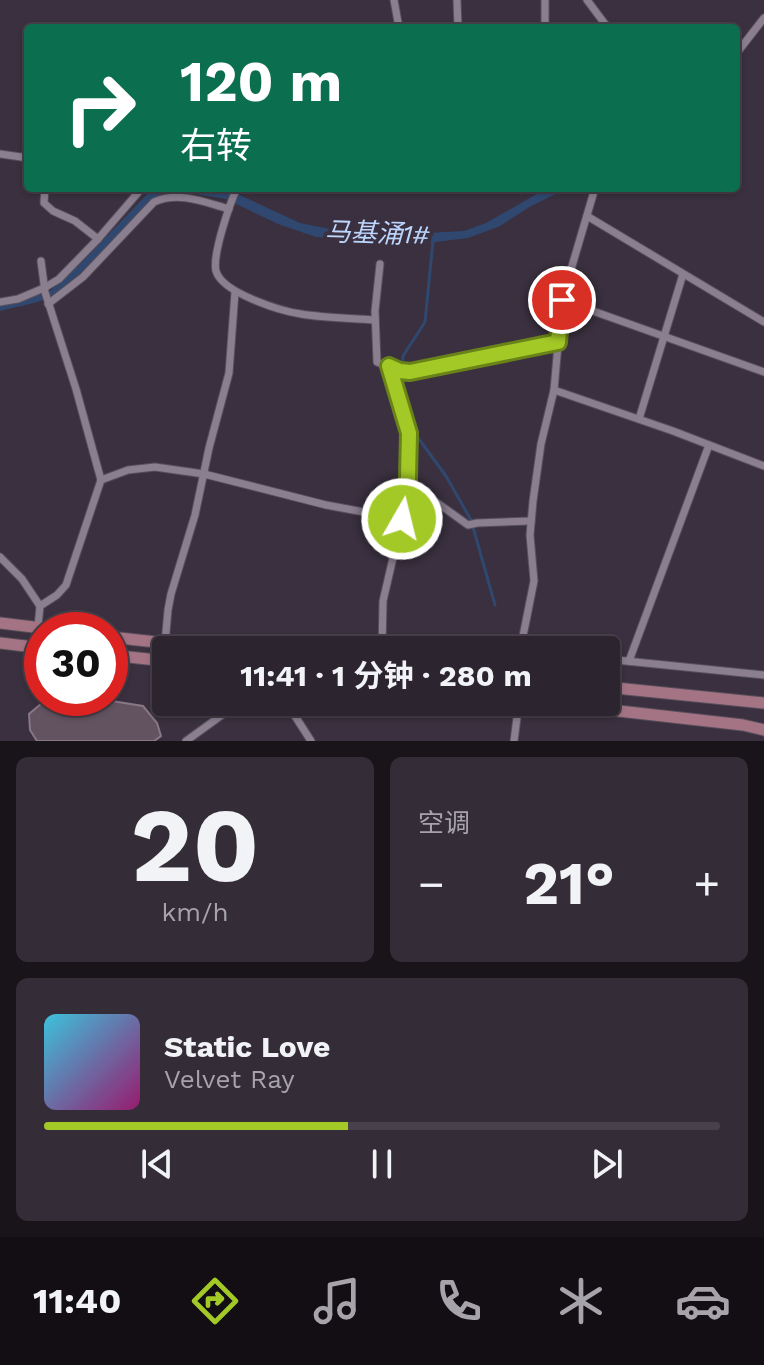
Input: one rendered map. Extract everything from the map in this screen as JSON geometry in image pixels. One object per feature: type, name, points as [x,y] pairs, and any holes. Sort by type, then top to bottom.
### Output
[{"type":"main road","points":[[0,623],[24,626]]},
{"type":"main road","points":[[128,639],[152,642]]},
{"type":"main road","points":[[0,643],[24,645]]},
{"type":"main road","points":[[0,649],[24,648]]},
{"type":"main road","points":[[128,657],[152,660]]},
{"type":"main road","points":[[620,688],[764,703]]},
{"type":"main road","points":[[620,711],[764,730]]},
{"type":"main road","points":[[743,725],[764,737]]},
{"type":"street","points":[[394,0],[398,24]]},
{"type":"street","points":[[457,0],[458,24]]},
{"type":"street","points":[[545,0],[545,24]]},
{"type":"street","points":[[587,0],[605,24]]},
{"type":"street","points":[[740,49],[764,18]]},
{"type":"street","points":[[0,154],[24,157]]},
{"type":"street","points":[[45,192],[44,203],[53,211],[75,221],[98,239]]},
{"type":"street","points":[[46,296],[139,192]]},
{"type":"street","points":[[235,192],[219,246],[216,270],[223,282],[235,292],[303,315],[375,320]]},
{"type":"street","points":[[523,636],[534,581],[531,521],[541,444],[554,390],[562,300],[594,192]]},
{"type":"street","points":[[0,302],[46,296],[83,277],[154,202],[185,197],[230,205]]},
{"type":"street","points":[[587,216],[764,322]]},
{"type":"street","points":[[40,606],[66,585],[101,480],[46,296],[41,261]]},
{"type":"street","points":[[380,264],[375,320],[377,362],[410,372],[558,342]]},
{"type":"street","points":[[639,419],[683,274]]},
{"type":"street","points":[[166,636],[171,594],[195,515],[229,373],[235,292]]},
{"type":"street","points":[[562,300],[764,372]]},
{"type":"street","points":[[382,636],[383,601],[402,519],[409,433],[389,366]]},
{"type":"street","points":[[554,390],[764,466]]},
{"type":"street","points":[[629,661],[709,445]]},
{"type":"street","points":[[101,480],[128,470],[155,467],[204,474],[326,505],[402,519]]},
{"type":"street","points":[[407,481],[468,525],[531,521]]},
{"type":"street","points":[[0,557],[22,579],[40,606],[39,612]]},
{"type":"street","points":[[620,660],[764,675]]},
{"type":"street","points":[[186,741],[221,716]]},
{"type":"street","points":[[295,716],[311,741]]},
{"type":"street","points":[[514,741],[517,716]]},
{"type":"water","points":[[149,192],[175,192],[149,202],[99,257],[57,293],[38,302],[0,311],[0,306],[49,292]]},
{"type":"water","name":"马基涌1#","points":[[191,192],[233,192],[300,223],[330,229],[425,233],[464,231],[486,223],[540,192],[560,192],[500,226],[468,238],[419,244],[316,237],[278,224],[226,199]]},
{"type":"building","points":[[128,704],[143,706],[157,723],[161,736],[154,741],[37,741],[30,730],[29,716],[128,716]]},
{"type":"waterway","name":"马基涌1#","points":[[433,241],[425,322],[403,356],[402,395],[416,435],[446,476],[471,520],[495,605]]},
{"type":"route","points":[[402,519],[408,478],[409,433],[389,366],[410,372],[558,342],[562,300]]}]
